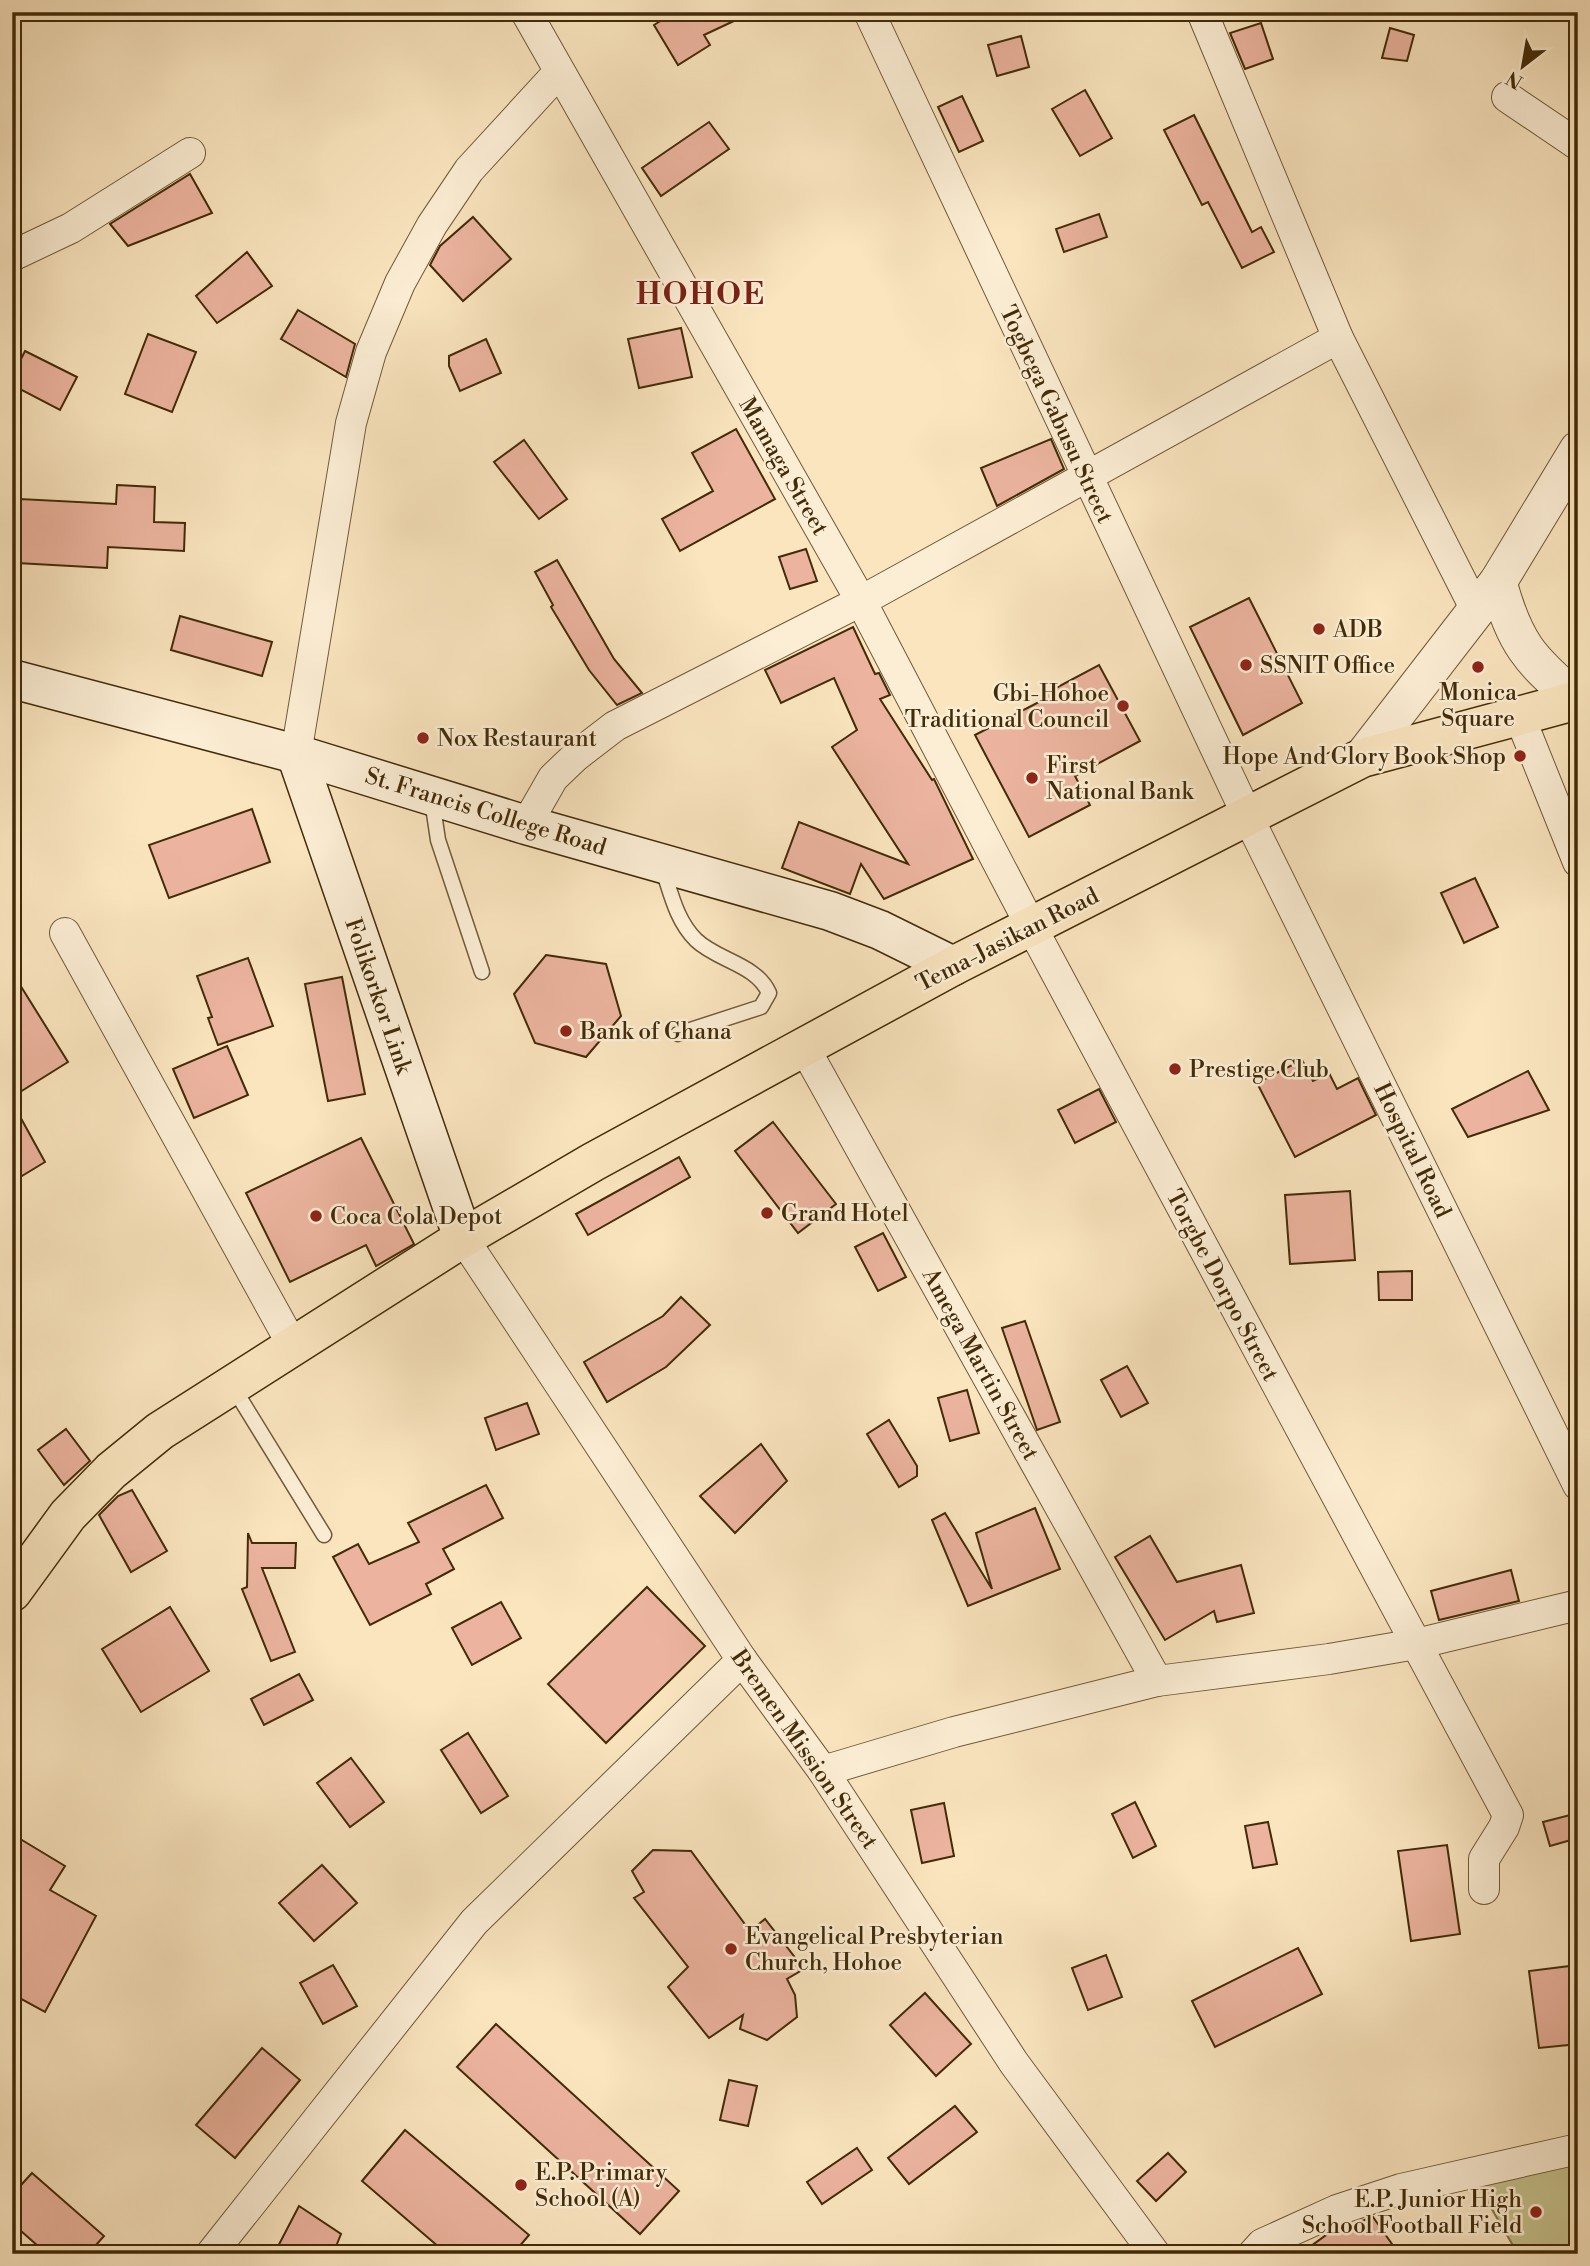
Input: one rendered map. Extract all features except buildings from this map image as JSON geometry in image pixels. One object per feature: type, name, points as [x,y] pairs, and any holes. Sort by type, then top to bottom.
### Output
[{"type":"highway","name":"Tema-Jasikan Road","points":[[12,1592],[68,1515],[111,1471],[160,1431],[463,1238],[593,1162],[953,965],[1362,758],[1577,700]]},
{"type":"main road","name":"St. Francis College Road","points":[[12,679],[296,754],[526,825],[830,911],[880,930],[953,965]]},
{"type":"main road","name":"Folikorkor Link","points":[[296,754],[463,1238]]},
{"type":"street","name":"Mamaga Street","points":[[526,12],[558,73],[861,601],[1031,926]]},
{"type":"street","name":"Togbega Gabusu Street","points":[[869,12],[1247,816]]},
{"type":"street","points":[[1202,12],[1338,338],[1477,612]]},
{"type":"street","points":[[296,754],[351,423],[371,352],[400,283],[462,181],[558,73]]},
{"type":"street","points":[[1507,97],[1578,145]]},
{"type":"street","points":[[12,256],[71,228],[190,153]]},
{"type":"street","points":[[526,825],[553,778],[615,726],[861,601],[1338,338]]},
{"type":"street","points":[[1362,758],[1477,612],[1578,450]]},
{"type":"street","points":[[1498,582],[1507,617],[1522,646],[1539,668],[1577,700]]},
{"type":"street","points":[[1519,715],[1578,862]]},
{"type":"street","name":"Hospital Road","points":[[1247,816],[1578,1485]]},
{"type":"street","name":"Torgbe Dorpo Street","points":[[1031,926],[1508,1815],[1504,1828],[1485,1858],[1484,1889]]},
{"type":"street","points":[[65,933],[293,1346]]},
{"type":"street","name":"Amega Martin Street","points":[[804,1047],[1157,1681]]},
{"type":"street","name":"Bremen Mission Street","points":[[463,1238],[742,1660],[824,1771],[1014,2063],[1155,2254]]},
{"type":"street","points":[[824,1771],[954,1732],[1157,1681],[1329,1659],[1416,1644],[1578,1605]]},
{"type":"street","points":[[211,2254],[474,1922],[742,1660]]},
{"type":"street","points":[[1253,2254],[1262,2244],[1337,2210],[1401,2189],[1578,2149]]},
{"type":"lane","points":[[432,796],[438,840],[482,972]]},
{"type":"lane","points":[[660,863],[682,925],[699,943],[763,979],[769,993],[761,1007],[678,1034]]},
{"type":"lane","points":[[232,1385],[324,1535]]},
{"type":"shaded area","name":"E.P. Junior High School Football Field","points":[[1578,2135],[1578,2254],[1518,2254],[1469,2170]]},
{"type":"place","name":"ADB","points":[[1319,629]]},
{"type":"place","name":"SSNIT Office","points":[[1246,665]]},
{"type":"place","name":"Monica Square","points":[[1478,667]]},
{"type":"place","name":"Gbi-Hohoe Traditional Council","points":[[1123,706]]},
{"type":"place","name":"Nox Restaurant","points":[[423,738]]},
{"type":"place","name":"Hope And Glory Book Shop","points":[[1520,756]]},
{"type":"place","name":"First National Bank","points":[[1032,778]]},
{"type":"place","name":"Bank of Ghana","points":[[566,1031]]},
{"type":"place","name":"Prestige Club","points":[[1175,1069]]},
{"type":"place","name":"Grand Hotel","points":[[767,1213]]},
{"type":"place","name":"Coca Cola Depot","points":[[316,1216]]},
{"type":"place","name":"Evangelical Presbyterian Church, Hohoe","points":[[731,1949]]},
{"type":"place","name":"E.P. Primary School (A)","points":[[521,2185]]},
{"type":"place","name":"E.P. Junior High School Football Field","points":[[1536,2212]]},
{"type":"district","name":"HOHOE","points":[[701,294]]}]
